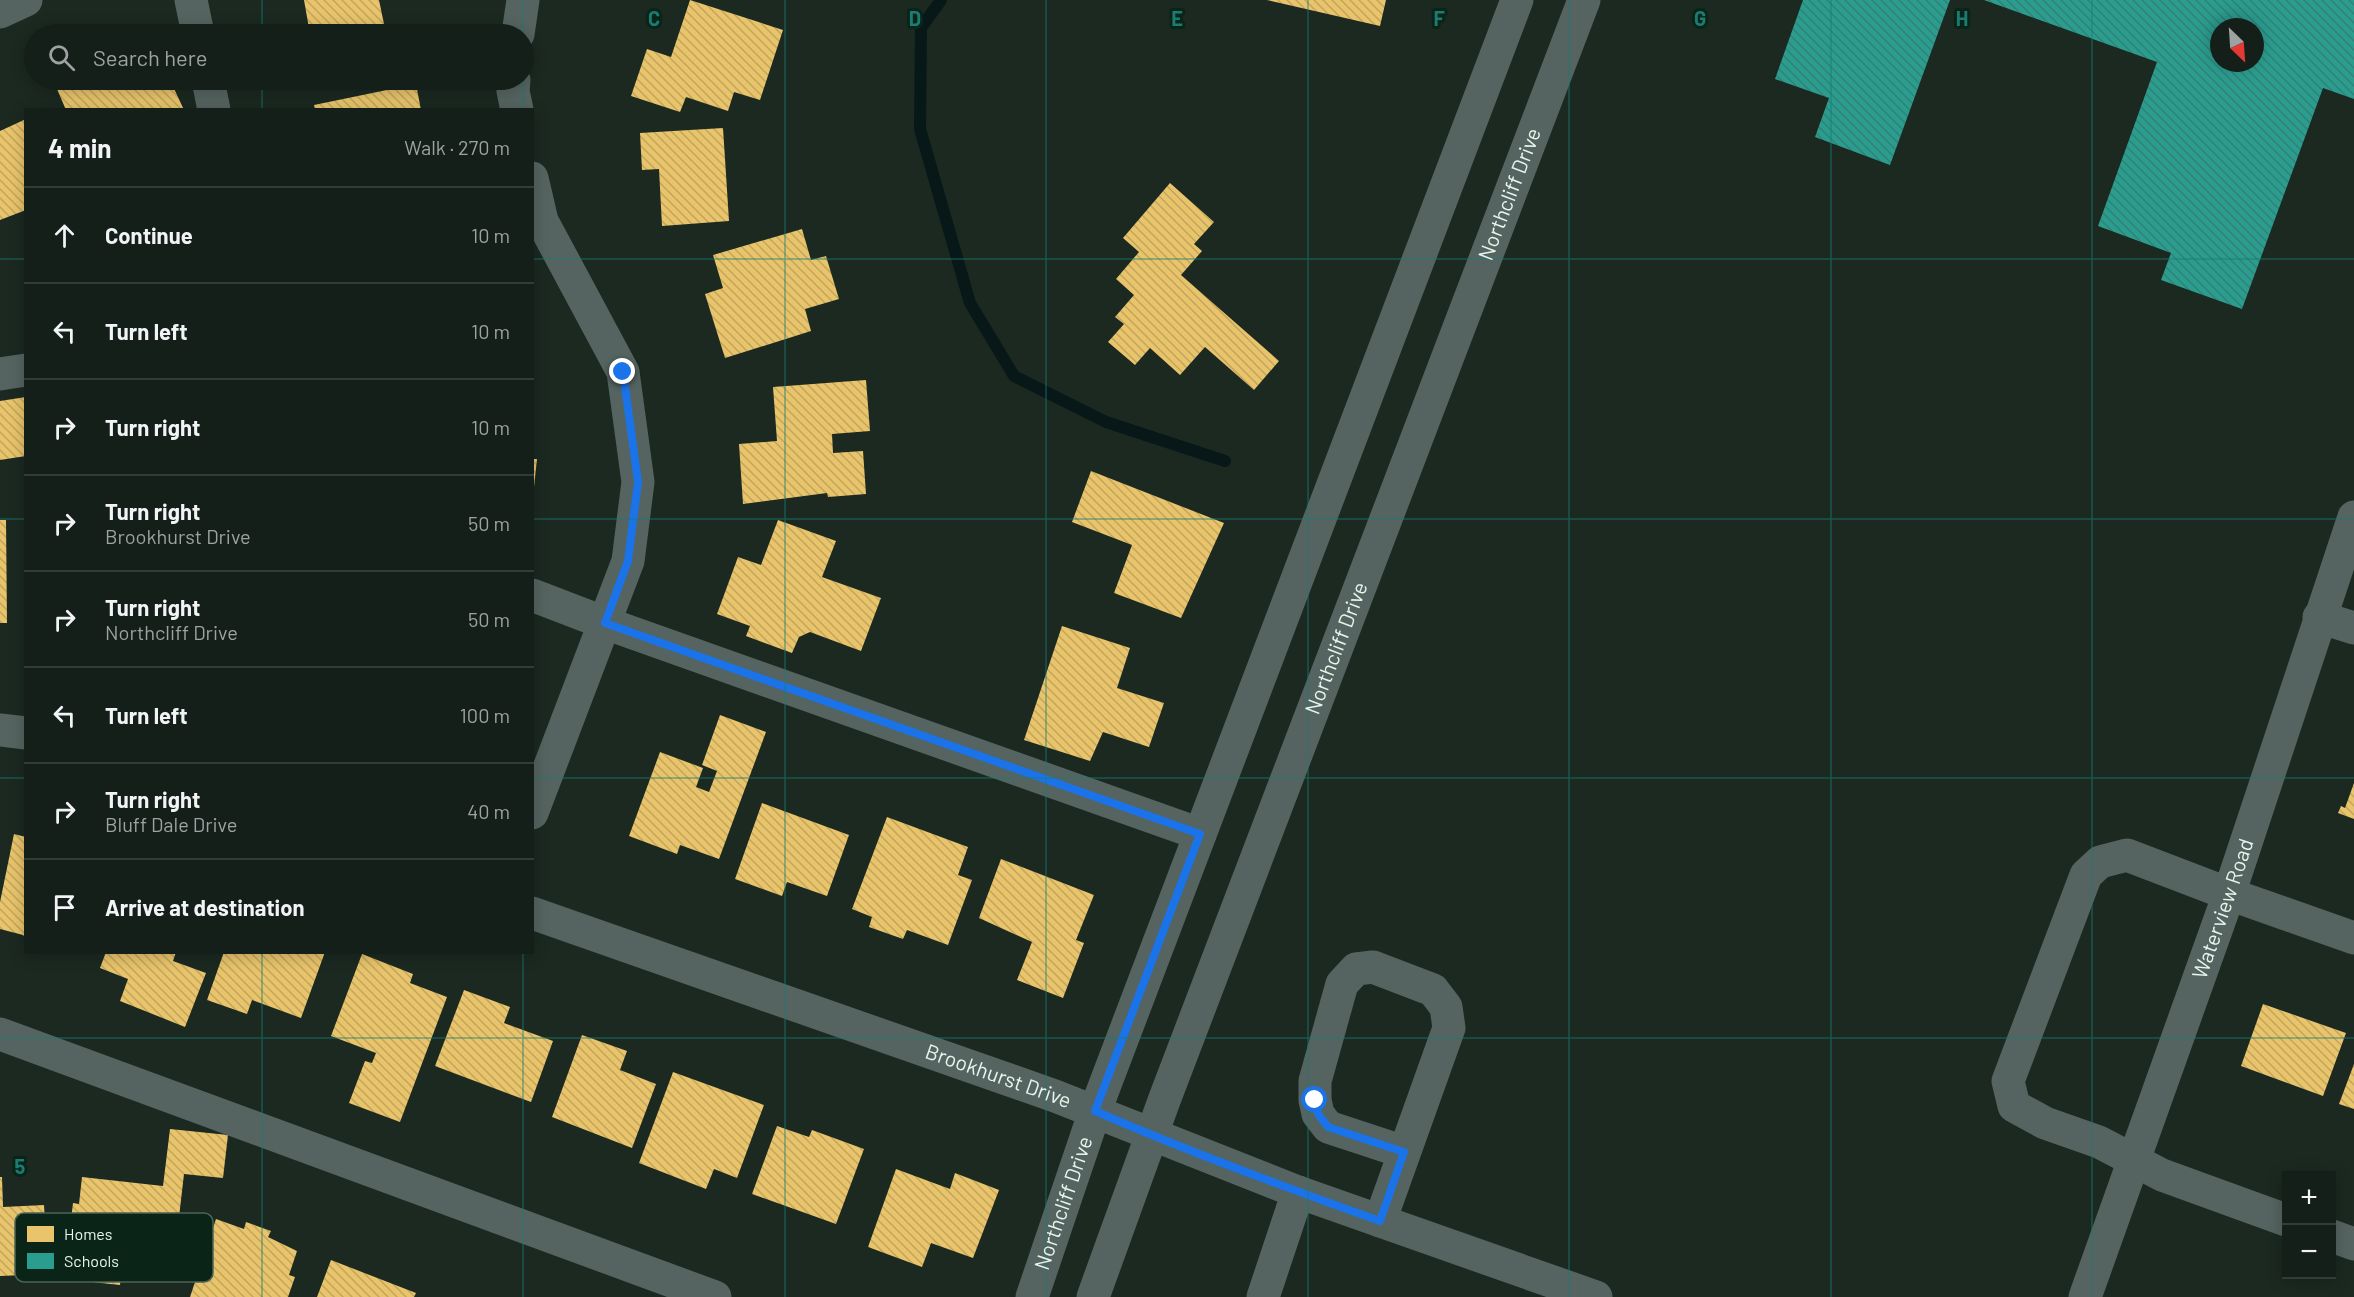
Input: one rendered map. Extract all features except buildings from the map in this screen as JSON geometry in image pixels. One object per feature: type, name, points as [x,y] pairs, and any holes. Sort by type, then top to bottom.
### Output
[{"type":"street","points":[[0,12],[26,0]]},
{"type":"street","points":[[191,0],[196,24]]},
{"type":"street","points":[[519,24],[523,0]]},
{"type":"street","name":"Northcliff Drive","points":[[1032,1297],[1095,1111],[1516,0]]},
{"type":"street","name":"Northcliff Drive","points":[[1093,1297],[1151,1135],[1584,0]]},
{"type":"street","points":[[210,90],[214,108]]},
{"type":"street","points":[[513,90],[517,108]]},
{"type":"street","points":[[534,187],[542,221],[623,372],[638,482],[628,561],[534,808]]},
{"type":"street","points":[[0,374],[24,370]]},
{"type":"street","name":"Waterview Road","points":[[2085,1297],[2229,894],[2354,517]]},
{"type":"street","points":[[534,597],[1200,834]]},
{"type":"street","points":[[2319,617],[2354,628]]},
{"type":"street","points":[[0,730],[24,733]]},
{"type":"street","points":[[2282,1219],[2162,1176],[2099,1142],[2045,1123],[2014,1106],[2008,1081],[2086,875],[2100,862],[2127,855],[2354,938]]},
{"type":"street","name":"Brookhurst Drive","points":[[534,914],[1095,1111],[1298,1192],[1596,1297]]},
{"type":"street","points":[[1380,1221],[1449,1028],[1446,1007],[1433,990],[1373,967],[1356,969],[1342,984],[1315,1081],[1318,1114],[1328,1127],[1404,1152]]},
{"type":"street","points":[[0,1034],[715,1297]]},
{"type":"street","points":[[1263,1297],[1298,1192]]},
{"type":"street","points":[[2336,1238],[2354,1244]]},
{"type":"waterway","points":[[941,0],[921,28],[920,129],[970,303],[1014,376],[1106,422],[1225,461]]},
{"type":"route","points":[[623,372],[638,482],[628,561],[605,623],[1200,834],[1095,1111],[1298,1192],[1380,1221],[1404,1152],[1328,1127],[1318,1114],[1315,1100]]}]
